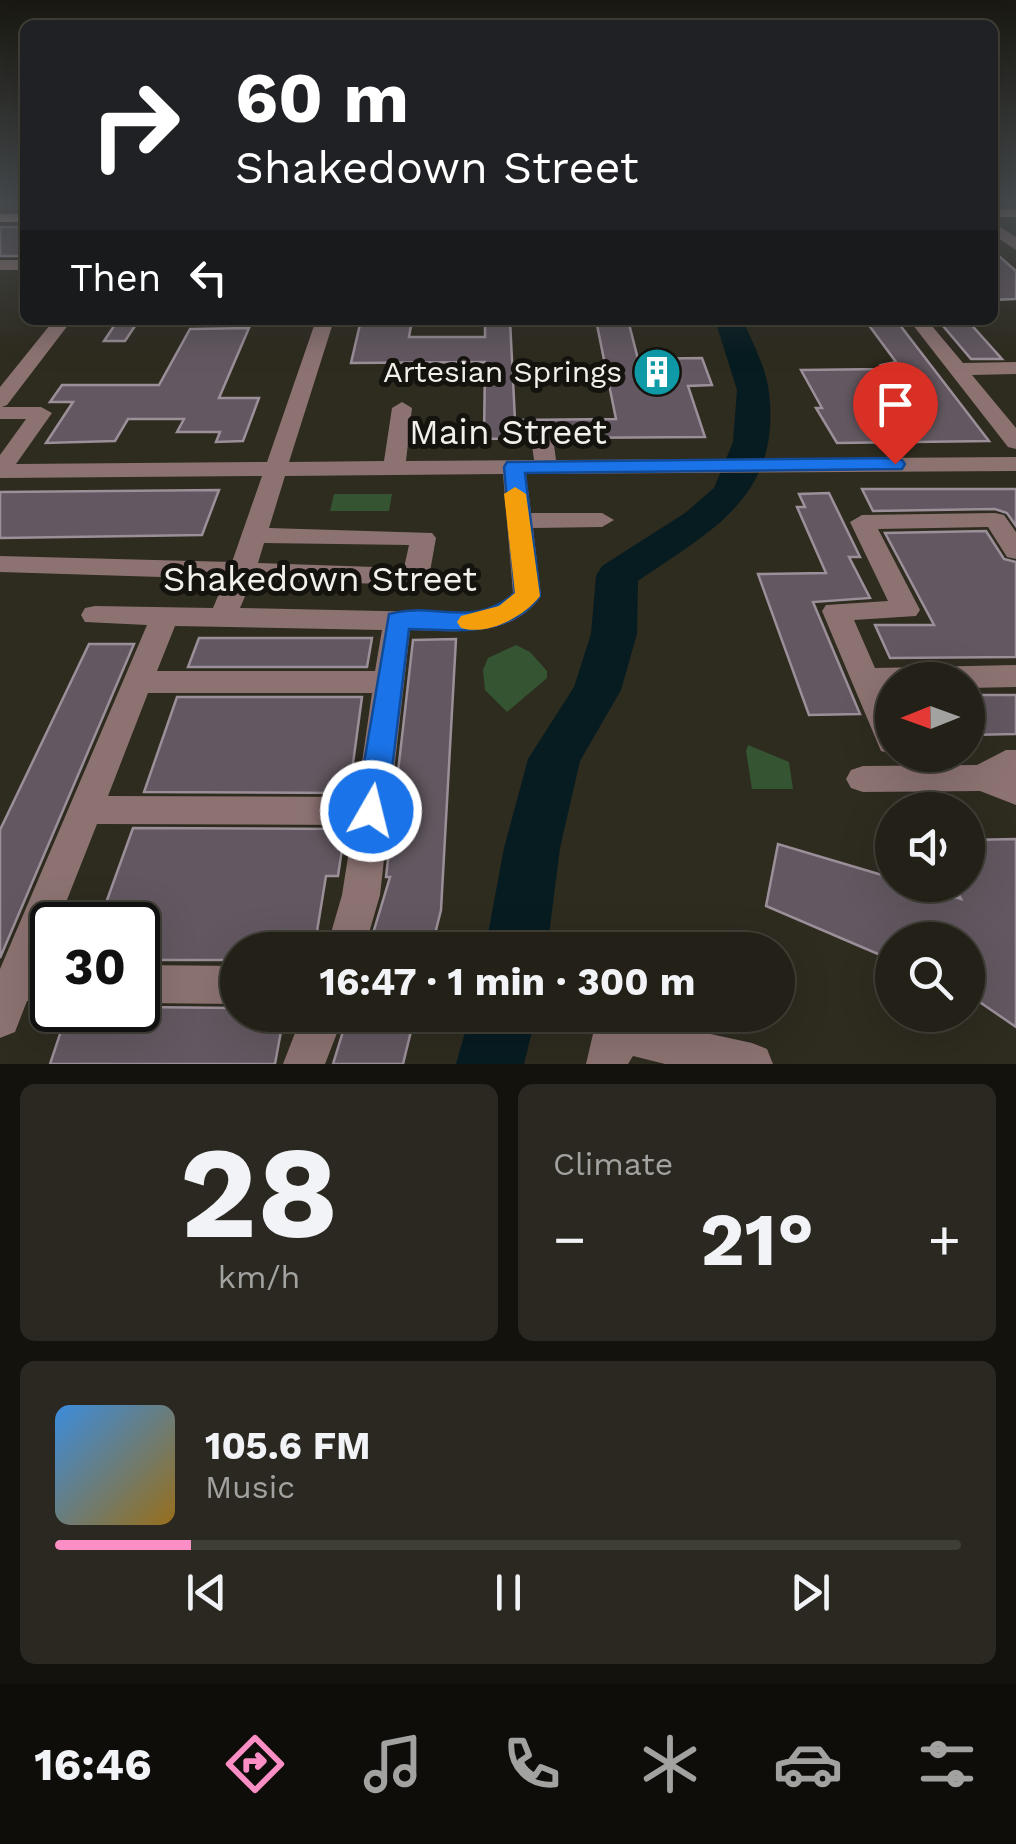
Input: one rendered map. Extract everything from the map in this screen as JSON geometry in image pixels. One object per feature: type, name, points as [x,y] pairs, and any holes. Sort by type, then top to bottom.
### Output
[{"type":"street","points":[[0,400],[8,380],[58,325]]},
{"type":"street","points":[[223,616],[278,468],[323,325]]},
{"type":"street","points":[[922,325],[1016,442]]},
{"type":"street","points":[[957,369],[1016,368]]},
{"type":"street","points":[[394,468],[402,408]]},
{"type":"street","points":[[0,413],[42,412],[0,471]]},
{"type":"street","points":[[542,438],[546,466]]},
{"type":"street","name":"Main Street","points":[[0,471],[1016,464]]},
{"type":"street","name":"Shakedown Street","points":[[95,615],[476,622],[508,612],[527,596],[514,467]]},
{"type":"street","points":[[517,521],[602,520]]},
{"type":"street","points":[[875,702],[836,612],[906,610],[862,522],[995,520],[1016,551]]},
{"type":"street","points":[[0,564],[416,577],[423,538],[254,534]]},
{"type":"street","points":[[22,994],[85,810],[164,615]]},
{"type":"street","points":[[350,932],[361,896],[398,620]]},
{"type":"street","points":[[865,678],[1016,676]]},
{"type":"street","points":[[138,682],[389,682]]},
{"type":"street","points":[[982,778],[1006,763],[1016,763]]},
{"type":"street","points":[[863,779],[886,772]]},
{"type":"street","points":[[939,772],[982,778],[1016,791]]},
{"type":"street","points":[[85,810],[371,811]]},
{"type":"street","points":[[160,984],[220,985]]},
{"type":"street","points":[[304,1064],[316,1032]]},
{"type":"street","points":[[606,1064],[608,1048],[627,1034],[752,1064]]},
{"type":"green space","points":[[334,494],[392,494],[389,511],[330,511]]},
{"type":"green space","points":[[516,645],[530,652],[547,671],[547,678],[507,712],[485,690],[483,670],[488,658]]},
{"type":"green space","points":[[748,745],[789,762],[793,789],[752,789]]},
{"type":"building","points":[[998,255],[1016,271],[1016,299],[998,300]]},
{"type":"building","points":[[115,325],[136,325],[125,341],[104,341]]},
{"type":"building","name":"Artesian Springs","points":[[360,325],[411,325],[409,337],[485,337],[485,325],[510,325],[515,420],[616,419],[597,325],[629,325],[638,359],[702,358],[712,385],[688,386],[705,437],[557,438],[540,428],[527,438],[484,439],[485,362],[351,363]]},
{"type":"building","points":[[869,325],[900,325],[989,441],[837,443],[816,408],[822,408],[801,370],[884,369],[881,365],[896,362]]},
{"type":"building","points":[[942,325],[971,325],[1002,359],[971,359]]},
{"type":"building","points":[[249,328],[219,398],[259,398],[243,441],[216,442],[220,432],[177,432],[184,419],[128,419],[115,441],[46,443],[73,402],[50,402],[62,385],[159,385],[190,329]]},
{"type":"building","points":[[862,489],[1016,489],[1016,526],[1007,513],[995,509],[873,511]]},
{"type":"building","points":[[219,490],[202,535],[0,538],[0,492]]},
{"type":"building","points":[[829,493],[860,557],[849,557],[870,598],[813,602],[860,714],[809,715],[758,574],[826,573],[797,507],[805,507],[799,494]]},
{"type":"building","points":[[986,531],[1004,559],[1016,562],[1016,657],[890,658],[875,625],[934,625],[885,533]]},
{"type":"building","points":[[199,638],[372,638],[367,667],[188,667]]},
{"type":"building","points":[[456,639],[441,910],[436,932],[373,932],[390,877],[386,877],[413,640]]},
{"type":"building","points":[[89,644],[134,644],[0,958],[0,830]]},
{"type":"building","points":[[985,695],[1016,695],[1016,734],[985,735]]},
{"type":"building","points":[[177,697],[362,697],[349,793],[144,792]]},
{"type":"building","points":[[133,828],[345,829],[338,876],[326,876],[317,932],[220,932],[220,960],[160,960],[160,902],[106,902]]},
{"type":"building","points":[[1016,839],[1016,1027],[985,1006],[985,922],[875,922],[875,953],[766,906],[778,844],[875,873],[875,902],[985,902],[985,840]]},
{"type":"building","points":[[160,1007],[220,1008],[220,1032],[281,1032],[275,1064],[50,1064],[61,1032],[160,1032]]},
{"type":"building","points":[[343,1032],[411,1032],[403,1064],[333,1064]]},
{"type":"waterway","points":[[519,932],[532,848],[554,759],[597,690],[614,634],[617,576],[699,521],[731,493],[751,442],[753,390],[731,325]]},
{"type":"waterway","points":[[490,1064],[498,1032]]},
{"type":"slow traffic","points":[[470,622],[508,612],[527,596],[515,494]]},
{"type":"place","name":"Artesian Springs","points":[[657,372]]},
{"type":"route","points":[[371,811],[398,620],[476,622],[508,612],[527,596],[514,467],[895,464]]}]
